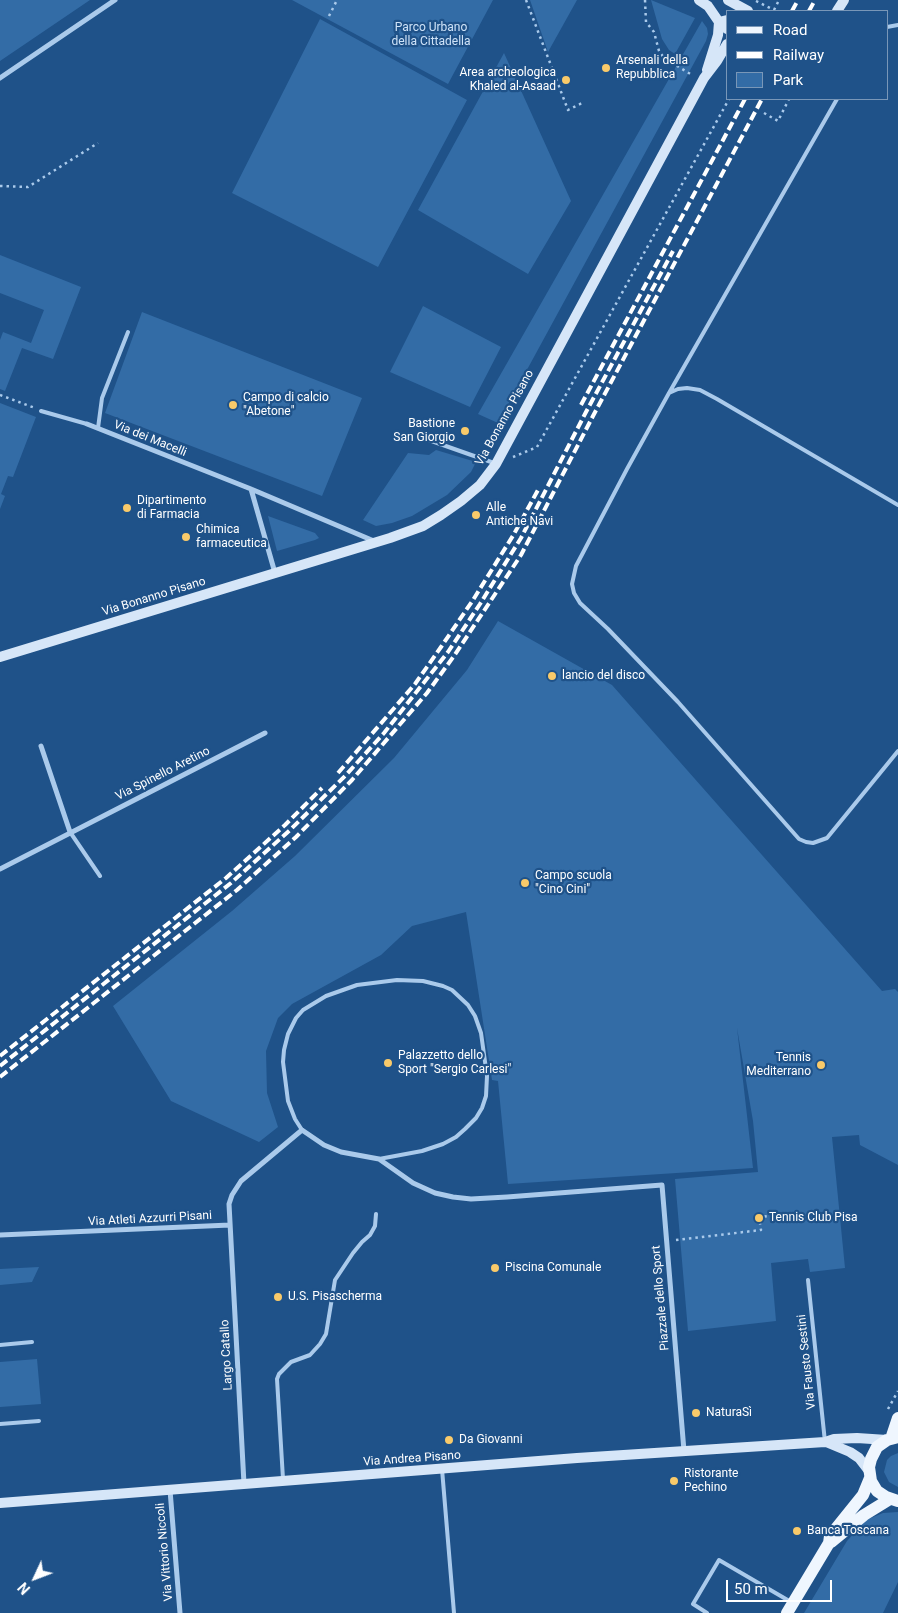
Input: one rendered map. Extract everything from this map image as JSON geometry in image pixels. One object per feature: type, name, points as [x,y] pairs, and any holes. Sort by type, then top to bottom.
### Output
[{"type":"main road","points":[[699,0],[713,11],[724,24],[699,77]]},
{"type":"main road","points":[[721,0],[745,10]]},
{"type":"main road","name":"Via Bonanno Pisano","points":[[0,657],[405,533],[446,512],[480,485],[496,464],[699,77],[717,61],[726,46]]},
{"type":"main road","points":[[829,1543],[830,1536],[863,1495],[870,1475],[872,1455],[877,1448],[892,1439],[892,1417]]},
{"type":"main road","name":"Via Andrea Pisano","points":[[0,1503],[826,1442],[834,1439],[892,1439]]},
{"type":"main road","name":"Via Andrea Pisano","points":[[826,1442],[850,1452],[858,1458],[870,1475]]},
{"type":"main road","points":[[870,1475],[877,1491],[894,1500]]},
{"type":"main road","points":[[790,1608],[829,1543],[864,1516],[894,1500]]},
{"type":"street","points":[[0,78],[115,0]]},
{"type":"street","name":"Via dei Macelli","points":[[87,424],[252,489],[377,542]]},
{"type":"street","points":[[252,489],[275,573]]},
{"type":"street","name":"Via Spinello Aretino","points":[[0,869],[265,734]]},
{"type":"street","points":[[41,746],[70,832]]},
{"type":"street","points":[[302,1130],[313,1139],[335,1150],[379,1159]]},
{"type":"street","name":"Via Atleti Azzurri Pisani","points":[[0,1235],[230,1225],[229,1204],[232,1195],[241,1181],[302,1130]]},
{"type":"street","name":"Piazzale dello Sport","points":[[379,1159],[414,1183],[435,1193],[456,1198],[507,1197],[662,1186],[684,1451]]},
{"type":"street","name":"Largo Catallo","points":[[230,1225],[244,1485]]},
{"type":"street","name":"Via Vittorio Niccoli","points":[[170,1490],[180,1613]]},
{"type":"lane","points":[[835,100],[668,393],[576,566],[572,584],[577,598],[678,702],[799,839],[813,843],[827,838],[898,751]]},
{"type":"lane","points":[[98,428],[102,398],[128,332]]},
{"type":"lane","points":[[668,393],[682,388],[700,390],[898,505]]},
{"type":"lane","name":"Via dei Macelli","points":[[41,411],[87,424]]},
{"type":"lane","points":[[423,438],[496,464]]},
{"type":"lane","points":[[70,832],[100,876]]},
{"type":"lane","points":[[302,1130],[288,1102],[283,1062],[288,1034],[296,1018],[303,1010],[326,996],[356,985],[397,980],[423,981],[443,986],[452,990],[468,1006],[475,1016],[481,1033],[487,1076],[486,1096],[482,1108],[470,1125],[456,1137],[443,1144],[422,1151],[379,1159]]},
{"type":"lane","points":[[284,1481],[278,1374],[291,1362],[310,1355],[320,1344],[326,1334],[335,1280],[353,1253],[370,1235],[375,1226],[376,1214]]},
{"type":"lane","name":"Via Fausto Sestini","points":[[808,1280],[826,1442]]},
{"type":"lane","points":[[0,1345],[32,1342]]},
{"type":"lane","points":[[0,1424],[39,1421]]},
{"type":"lane","points":[[442,1469],[454,1613]]},
{"type":"lane","points":[[707,1613],[693,1604],[719,1560],[790,1608]]},
{"type":"path","points":[[329,16],[337,0]]},
{"type":"path","points":[[526,0],[568,110],[584,102]]},
{"type":"path","points":[[646,0],[646,22],[654,32],[659,52],[664,58],[699,77]]},
{"type":"path","points":[[760,3],[772,10]]},
{"type":"path","points":[[511,458],[537,447],[727,100]]},
{"type":"path","points":[[764,113],[778,121],[788,100]]},
{"type":"path","points":[[0,186],[28,187],[98,143]]},
{"type":"path","points":[[0,395],[41,411]]},
{"type":"path","points":[[667,1241],[761,1230],[759,1217],[797,1213]]},
{"type":"path","points":[[892,1417],[898,1390]]},
{"type":"green space","points":[[0,0],[90,0],[0,61]]},
{"type":"green space","name":"Parco Urbano della Cittadella","points":[[292,0],[493,0],[448,84]]},
{"type":"green space","points":[[530,0],[577,0],[548,52]]},
{"type":"green space","points":[[651,0],[695,18],[675,54],[669,50],[662,39]]},
{"type":"green space","points":[[320,19],[467,100],[378,267],[232,193]]},
{"type":"green space","points":[[702,21],[707,28],[706,41],[498,423],[478,414]]},
{"type":"green space","points":[[504,53],[571,201],[528,274],[418,210]]},
{"type":"green space","points":[[0,255],[81,287],[53,359],[22,348],[5,391],[0,389],[0,340],[3,332],[31,343],[44,310],[0,293]]},
{"type":"green space","points":[[423,306],[501,347],[470,407],[390,372]]},
{"type":"green space","name":"Campo di calcio \"Abetone\"","points":[[142,312],[362,398],[322,496],[105,413]]},
{"type":"green space","points":[[0,403],[36,417],[13,477],[8,476],[1,494],[5,496],[0,509]]},
{"type":"green space","points":[[436,450],[476,462],[471,472],[447,495],[412,516],[376,526],[363,520],[408,453],[429,455]]},
{"type":"green space","points":[[268,516],[315,533],[319,538],[277,551]]},
{"type":"green space","name":"Campo scuola \"Cino Cini\"","points":[[498,621],[612,685],[882,991],[895,989],[898,992],[898,1165],[860,1145],[859,1135],[832,1137],[845,1268],[810,1272],[808,1259],[771,1263],[776,1321],[688,1331],[675,1179],[758,1172],[753,1121],[737,1028],[753,1168],[508,1184],[498,1081],[492,1080],[466,912],[412,926],[381,955],[292,1004],[278,1018],[266,1051],[267,1093],[278,1127],[259,1142],[171,1101],[113,1006],[232,911],[295,856],[394,758],[467,670]]},
{"type":"green space","points":[[39,1267],[32,1282],[0,1285],[0,1269]]},
{"type":"green space","points":[[37,1359],[41,1404],[0,1407],[0,1362]]},
{"type":"green space","points":[[898,1453],[898,1487],[889,1482],[884,1472],[887,1460]]},
{"type":"green space","points":[[898,1512],[898,1582],[883,1613],[804,1613],[847,1541],[866,1520],[883,1513]]},
{"type":"railway","points":[[793,10],[798,0]]},
{"type":"railway","points":[[810,10],[815,0]]},
{"type":"railway","points":[[581,405],[744,100]]},
{"type":"railway","points":[[0,1077],[237,890],[296,837],[352,780],[427,693],[521,555],[761,100]]},
{"type":"railway","points":[[0,1066],[231,883],[290,830],[346,775],[384,733],[448,652],[521,538],[586,412],[673,251]]},
{"type":"railway","points":[[338,773],[415,684],[473,600],[514,534],[538,490]]},
{"type":"railway","points":[[0,1056],[226,878],[285,825],[322,788]]},
{"type":"place","name":"Arsenali della Repubblica","points":[[606,68]]},
{"type":"place","name":"Area archeologica Khaled al-Asaad","points":[[566,80]]},
{"type":"place","name":"Campo di calcio \"Abetone\"","points":[[233,405]]},
{"type":"place","name":"Bastione San Giorgio","points":[[465,431]]},
{"type":"place","name":"Dipartimento di Farmacia","points":[[127,508]]},
{"type":"place","name":"Alle Antiche Navi","points":[[476,515]]},
{"type":"place","name":"Chimica farmaceutica","points":[[186,537]]},
{"type":"place","name":"lancio del disco","points":[[552,676]]},
{"type":"place","name":"Campo scuola \"Cino Cini\"","points":[[525,883]]},
{"type":"place","name":"Palazzetto dello Sport \"Sergio Carlesi\"","points":[[388,1063]]},
{"type":"place","name":"Tennis Mediterrano","points":[[821,1065]]},
{"type":"place","name":"Tennis Club Pisa","points":[[759,1218]]},
{"type":"place","name":"Piscina Comunale","points":[[495,1268]]},
{"type":"place","name":"U.S. Pisascherma","points":[[278,1297]]},
{"type":"place","name":"NaturaSì","points":[[696,1413]]},
{"type":"place","name":"Da Giovanni","points":[[449,1440]]},
{"type":"place","name":"Ristorante Pechino","points":[[674,1481]]},
{"type":"place","name":"Banca Toscana","points":[[797,1531]]}]
